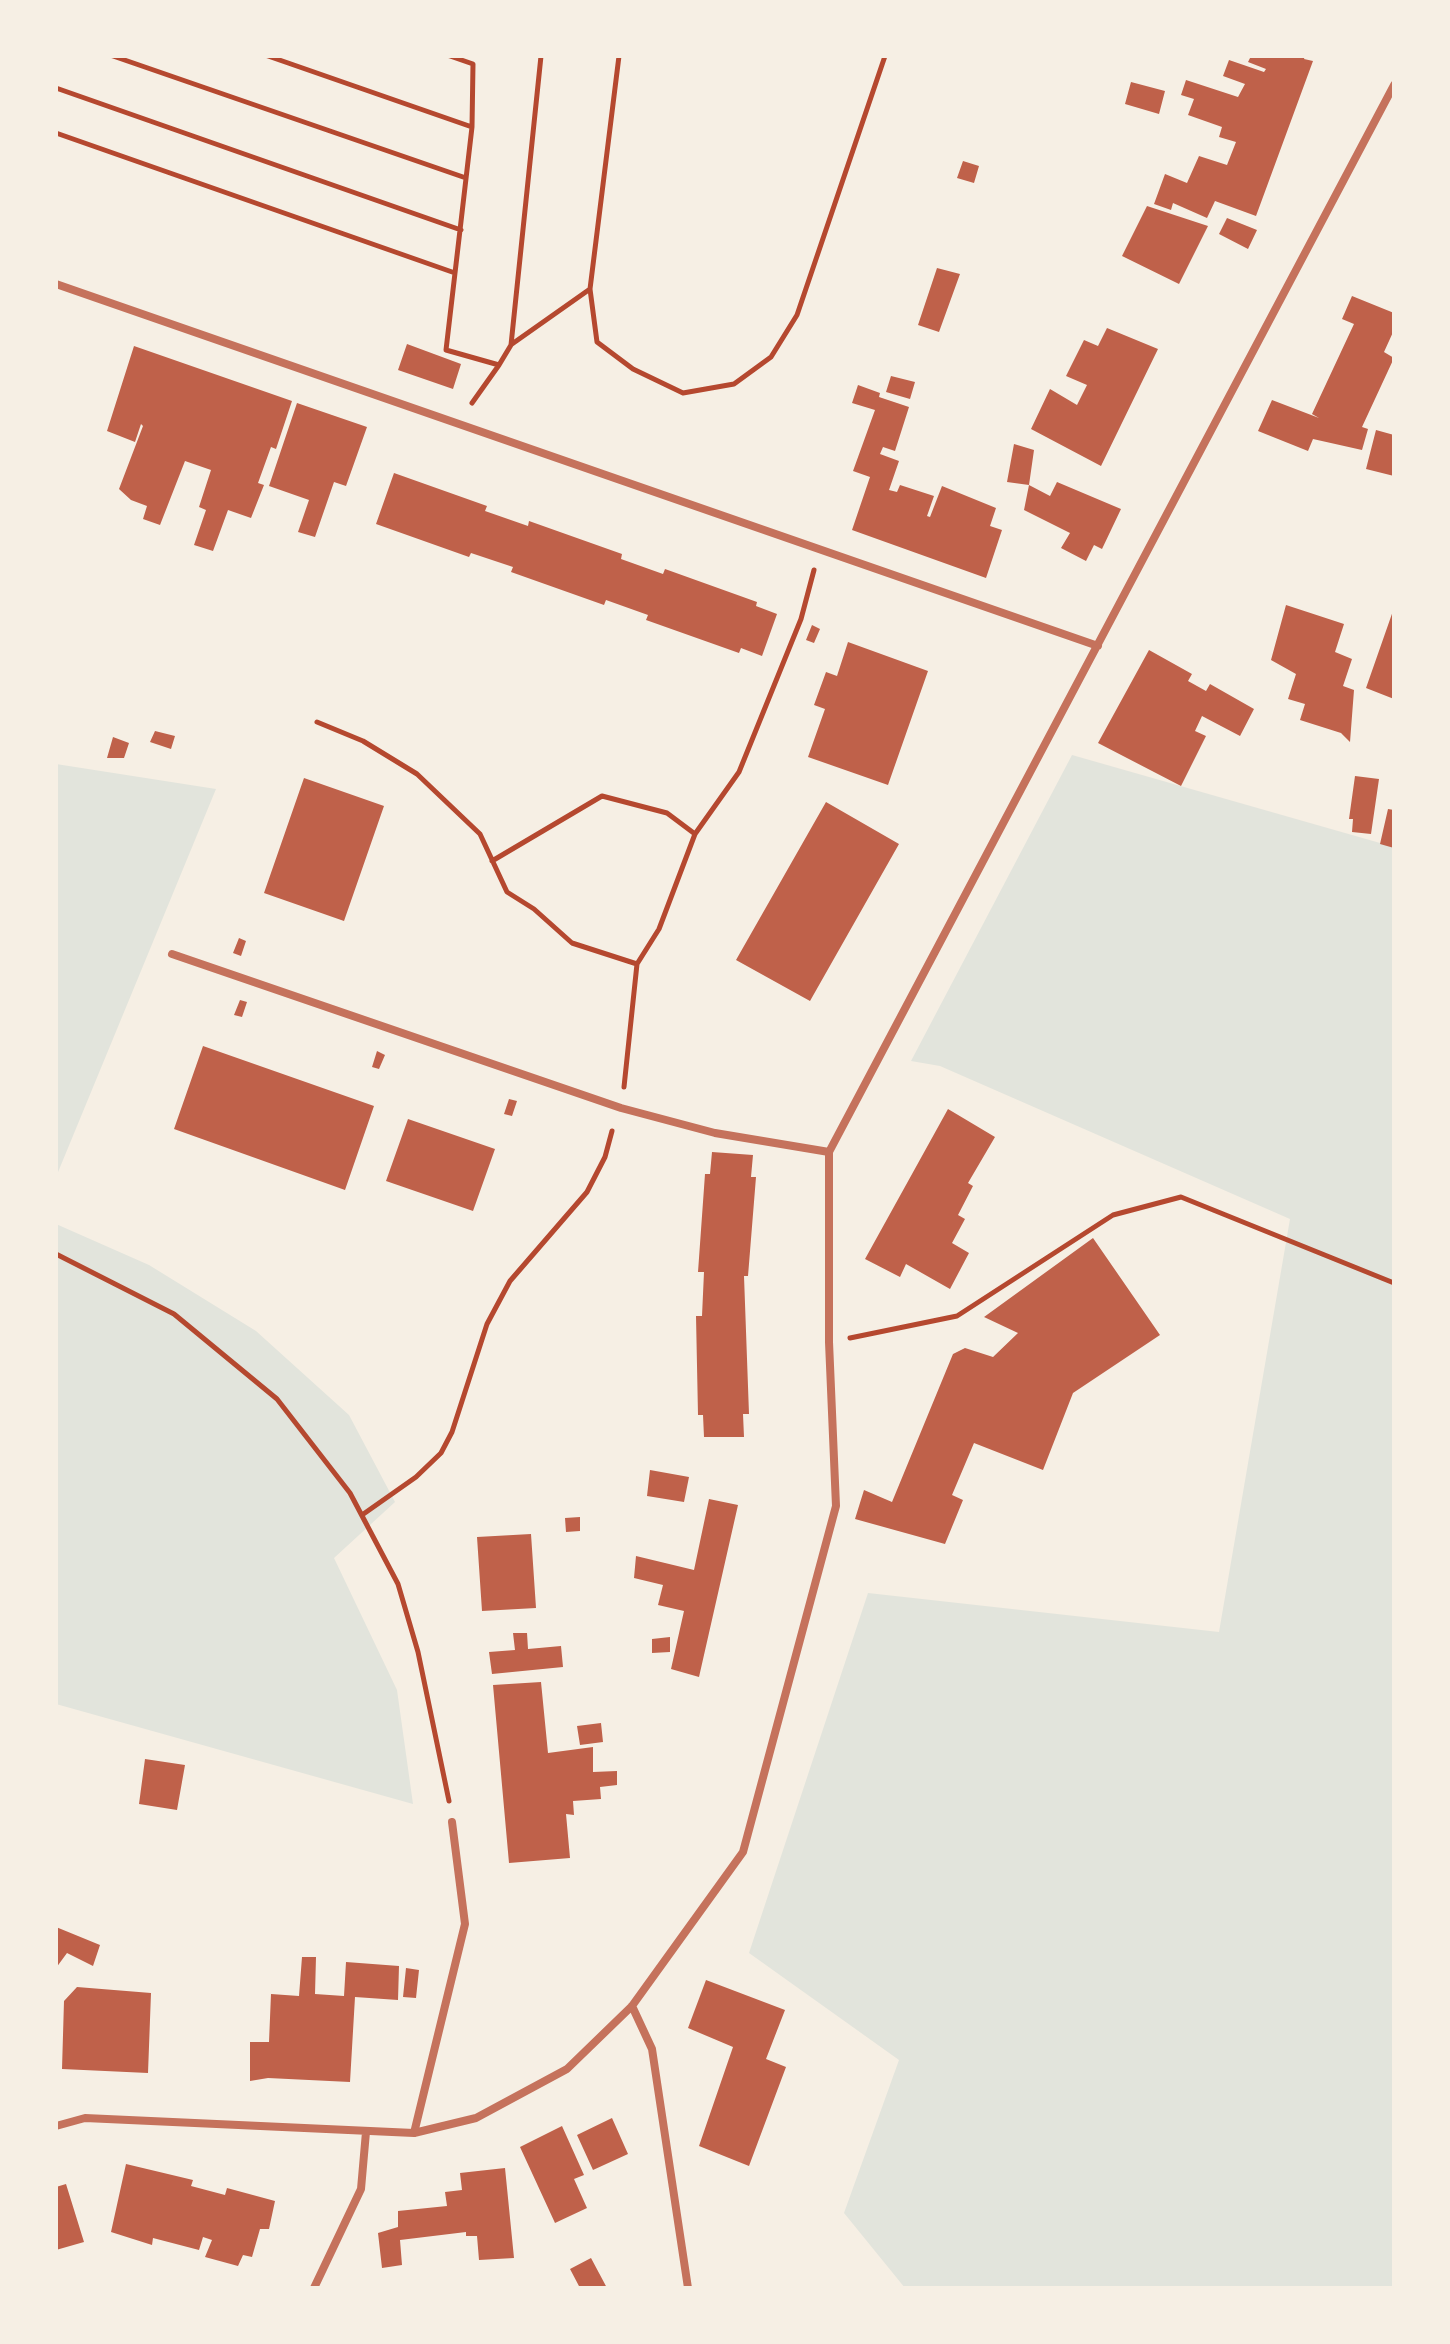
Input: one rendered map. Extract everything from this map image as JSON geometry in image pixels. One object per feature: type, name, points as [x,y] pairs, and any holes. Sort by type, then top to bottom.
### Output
[{"type":"street","points":[[56,2126],[85,2118],[414,2133],[476,2118],[567,2069],[632,2006],[743,1852],[836,1506],[829,1342],[829,1152],[1394,85]]},
{"type":"street","points":[[56,284],[1098,646]]},
{"type":"street","points":[[172,954],[621,1108],[715,1133],[829,1152]]},
{"type":"street","points":[[414,2133],[465,1924],[452,1822]]},
{"type":"street","points":[[632,2006],[652,2049],[688,2288]]},
{"type":"street","points":[[314,2288],[361,2189],[366,2132]]},
{"type":"path","points":[[113,56],[466,178]]},
{"type":"path","points":[[268,56],[472,127]]},
{"type":"path","points":[[450,56],[473,64],[472,127],[446,350],[499,365]]},
{"type":"path","points":[[511,345],[541,56]]},
{"type":"path","points":[[619,56],[590,289],[597,342],[633,369],[683,393],[734,384],[771,357],[797,315],[885,56]]},
{"type":"path","points":[[56,88],[461,230]]},
{"type":"path","points":[[56,133],[455,273]]},
{"type":"path","points":[[462,426],[476,393],[511,345],[590,289]]},
{"type":"path","points":[[362,1515],[416,1477],[441,1453],[452,1432],[487,1324],[510,1281],[587,1192],[605,1157],[621,1108],[629,1061],[637,964],[659,929],[695,834],[739,772],[801,619],[821,550]]},
{"type":"path","points":[[317,722],[363,741],[417,774],[480,834],[507,892],[534,909],[572,943],[637,964]]},
{"type":"path","points":[[492,861],[602,796],[667,813],[695,834]]},
{"type":"path","points":[[829,1342],[957,1316],[1113,1215],[1181,1197],[1394,1283]]},
{"type":"path","points":[[56,1254],[174,1314],[277,1399],[350,1493],[398,1584],[439,1740],[452,1822]]},
{"type":"shaded area","points":[[1072,755],[1394,847],[1394,2288],[905,2288],[844,2213],[899,2060],[749,1953],[868,1593],[1219,1632],[1290,1219],[940,1066],[911,1061]]},
{"type":"shaded area","points":[[56,764],[216,789],[56,1177]]},
{"type":"shaded area","points":[[56,1224],[149,1265],[256,1331],[349,1415],[395,1502],[334,1558],[397,1690],[413,1804],[56,1704]]},
{"type":"building","points":[[1251,56],[1305,56],[1304,59],[1313,61],[1256,216],[1215,201],[1207,218],[1173,203],[1171,210],[1154,204],[1165,174],[1187,183],[1199,156],[1227,165],[1236,142],[1219,137],[1222,127],[1188,115],[1194,99],[1181,95],[1186,80],[1238,97],[1245,84],[1223,76],[1229,60],[1264,72],[1266,69],[1248,62]]},
{"type":"building","points":[[1131,82],[1165,91],[1159,114],[1125,104]]},
{"type":"building","points":[[963,161],[979,166],[974,183],[957,178]]},
{"type":"building","points":[[1147,206],[1208,226],[1179,284],[1122,256]]},
{"type":"building","points":[[1227,218],[1257,230],[1248,249],[1219,234]]},
{"type":"building","points":[[937,268],[960,274],[939,332],[918,325]]},
{"type":"building","points":[[1352,296],[1394,313],[1394,330],[1384,352],[1394,358],[1362,427],[1368,429],[1362,450],[1313,439],[1308,451],[1258,431],[1272,400],[1319,418],[1312,414],[1354,324],[1342,319]]},
{"type":"building","points":[[1107,328],[1158,349],[1101,466],[1031,429],[1050,389],[1077,405],[1087,385],[1066,376],[1084,340],[1098,346]]},
{"type":"building","points":[[407,344],[461,364],[453,389],[398,370]]},
{"type":"building","points":[[134,346],[292,401],[276,449],[271,447],[258,483],[264,485],[251,518],[228,510],[213,551],[194,545],[206,510],[199,507],[211,470],[185,461],[160,525],[143,519],[147,506],[131,500],[119,489],[143,426],[141,424],[135,442],[107,431]]},
{"type":"building","points":[[891,376],[915,382],[910,399],[886,392]]},
{"type":"building","points":[[858,385],[880,393],[879,397],[909,407],[895,451],[883,447],[880,454],[899,461],[889,490],[897,492],[900,485],[934,496],[927,516],[930,517],[942,486],[996,508],[990,526],[1002,530],[986,578],[852,530],[870,477],[853,471],[875,410],[852,403]]},
{"type":"building","points":[[297,403],[367,427],[346,486],[334,482],[315,537],[298,532],[309,500],[269,486]]},
{"type":"building","points":[[1376,430],[1394,435],[1394,476],[1366,469]]},
{"type":"building","points":[[1014,444],[1034,450],[1029,485],[1007,482]]},
{"type":"building","points":[[394,473],[487,506],[485,511],[528,526],[529,521],[622,554],[621,559],[663,574],[665,569],[757,602],[756,606],[777,614],[762,656],[741,648],[739,653],[646,620],[648,615],[606,600],[604,605],[511,572],[513,567],[471,553],[469,557],[376,524]]},
{"type":"building","points":[[1057,482],[1121,509],[1102,549],[1094,545],[1086,561],[1061,548],[1070,533],[1024,510],[1029,485],[1050,496]]},
{"type":"building","points":[[1286,605],[1344,624],[1335,652],[1352,659],[1343,686],[1354,690],[1350,742],[1341,733],[1300,720],[1305,704],[1288,699],[1296,674],[1271,660]]},
{"type":"building","points":[[1394,608],[1394,699],[1366,688]]},
{"type":"building","points":[[812,625],[820,629],[814,643],[806,640]]},
{"type":"building","points":[[848,642],[928,671],[888,785],[808,757],[825,709],[814,705],[826,672],[837,676]]},
{"type":"building","points":[[1149,650],[1192,674],[1188,681],[1206,691],[1210,684],[1254,709],[1240,736],[1202,716],[1195,731],[1206,736],[1181,786],[1098,743]]},
{"type":"building","points":[[155,731],[175,736],[171,749],[150,742]]},
{"type":"building","points":[[113,737],[129,743],[124,758],[107,758]]},
{"type":"building","points":[[1355,776],[1379,779],[1371,834],[1352,832],[1353,819],[1349,819]]},
{"type":"building","points":[[304,778],[384,806],[344,921],[264,893]]},
{"type":"building","points":[[826,802],[899,844],[810,1001],[736,960]]},
{"type":"building","points":[[1388,809],[1394,810],[1394,848],[1380,844]]},
{"type":"building","points":[[239,938],[246,941],[241,956],[233,953]]},
{"type":"building","points":[[240,1000],[247,1002],[242,1017],[234,1015]]},
{"type":"building","points":[[203,1046],[374,1106],[345,1190],[174,1129]]},
{"type":"building","points":[[377,1051],[385,1055],[379,1069],[372,1067]]},
{"type":"building","points":[[509,1099],[517,1101],[512,1116],[504,1114]]},
{"type":"building","points":[[948,1109],[995,1137],[968,1183],[973,1186],[958,1215],[965,1219],[952,1243],[969,1253],[950,1289],[906,1264],[900,1277],[865,1259]]},
{"type":"building","points":[[408,1119],[495,1149],[473,1211],[386,1181]]},
{"type":"building","points":[[712,1152],[753,1155],[751,1177],[756,1177],[748,1276],[744,1276],[749,1414],[743,1414],[744,1437],[704,1437],[703,1415],[698,1415],[696,1316],[702,1316],[704,1272],[698,1272],[705,1174],[710,1174]]},
{"type":"building","points":[[1093,1238],[1160,1335],[1073,1393],[1043,1470],[974,1443],[952,1495],[963,1500],[945,1544],[855,1519],[864,1490],[892,1502],[953,1354],[965,1348],[993,1357],[1018,1333],[984,1317]]},
{"type":"building","points":[[650,1470],[689,1477],[684,1502],[647,1496]]},
{"type":"building","points":[[709,1499],[738,1505],[699,1677],[671,1669],[684,1611],[658,1605],[663,1585],[634,1578],[636,1556],[694,1570]]},
{"type":"building","points":[[580,1517],[580,1531],[566,1532],[565,1518]]},
{"type":"building","points":[[531,1534],[536,1608],[482,1611],[477,1537]]},
{"type":"building","points":[[513,1633],[527,1633],[528,1649],[561,1646],[563,1667],[492,1674],[489,1652],[515,1650]]},
{"type":"building","points":[[670,1637],[670,1652],[652,1653],[652,1639]]},
{"type":"building","points":[[541,1682],[548,1753],[593,1747],[593,1772],[617,1771],[617,1785],[600,1787],[601,1799],[573,1801],[574,1815],[566,1814],[570,1858],[509,1863],[493,1685]]},
{"type":"building","points":[[601,1723],[603,1742],[580,1745],[577,1726]]},
{"type":"building","points":[[145,1759],[185,1765],[177,1810],[139,1804]]},
{"type":"building","points":[[56,1927],[100,1945],[93,1966],[67,1953],[56,1968]]},
{"type":"building","points":[[302,1957],[316,1957],[315,1994],[344,1996],[346,1962],[399,1966],[398,2000],[355,1997],[350,2082],[268,2078],[250,2081],[250,2042],[269,2042],[271,1994],[299,1996]]},
{"type":"building","points":[[406,1968],[419,1970],[416,1998],[403,1997]]},
{"type":"building","points":[[706,1980],[785,2010],[766,2059],[786,2067],[749,2166],[699,2146],[733,2047],[688,2028]]},
{"type":"building","points":[[77,1987],[151,1993],[148,2073],[62,2069],[64,2001]]},
{"type":"building","points":[[612,2118],[628,2154],[593,2170],[577,2135]]},
{"type":"building","points":[[562,2126],[584,2175],[574,2179],[587,2208],[555,2223],[520,2147]]},
{"type":"building","points":[[126,2164],[193,2180],[191,2186],[225,2195],[227,2188],[275,2201],[269,2229],[260,2229],[252,2257],[243,2255],[238,2266],[205,2257],[212,2240],[203,2237],[199,2250],[153,2238],[152,2245],[111,2232]]},
{"type":"building","points":[[505,2168],[514,2258],[479,2260],[477,2236],[466,2236],[466,2232],[400,2240],[402,2265],[382,2268],[378,2233],[398,2227],[398,2211],[447,2206],[445,2192],[462,2190],[460,2173]]},
{"type":"building","points":[[66,2184],[84,2242],[56,2250],[56,2187]]},
{"type":"building","points":[[591,2258],[607,2288],[580,2288],[570,2269]]}]
